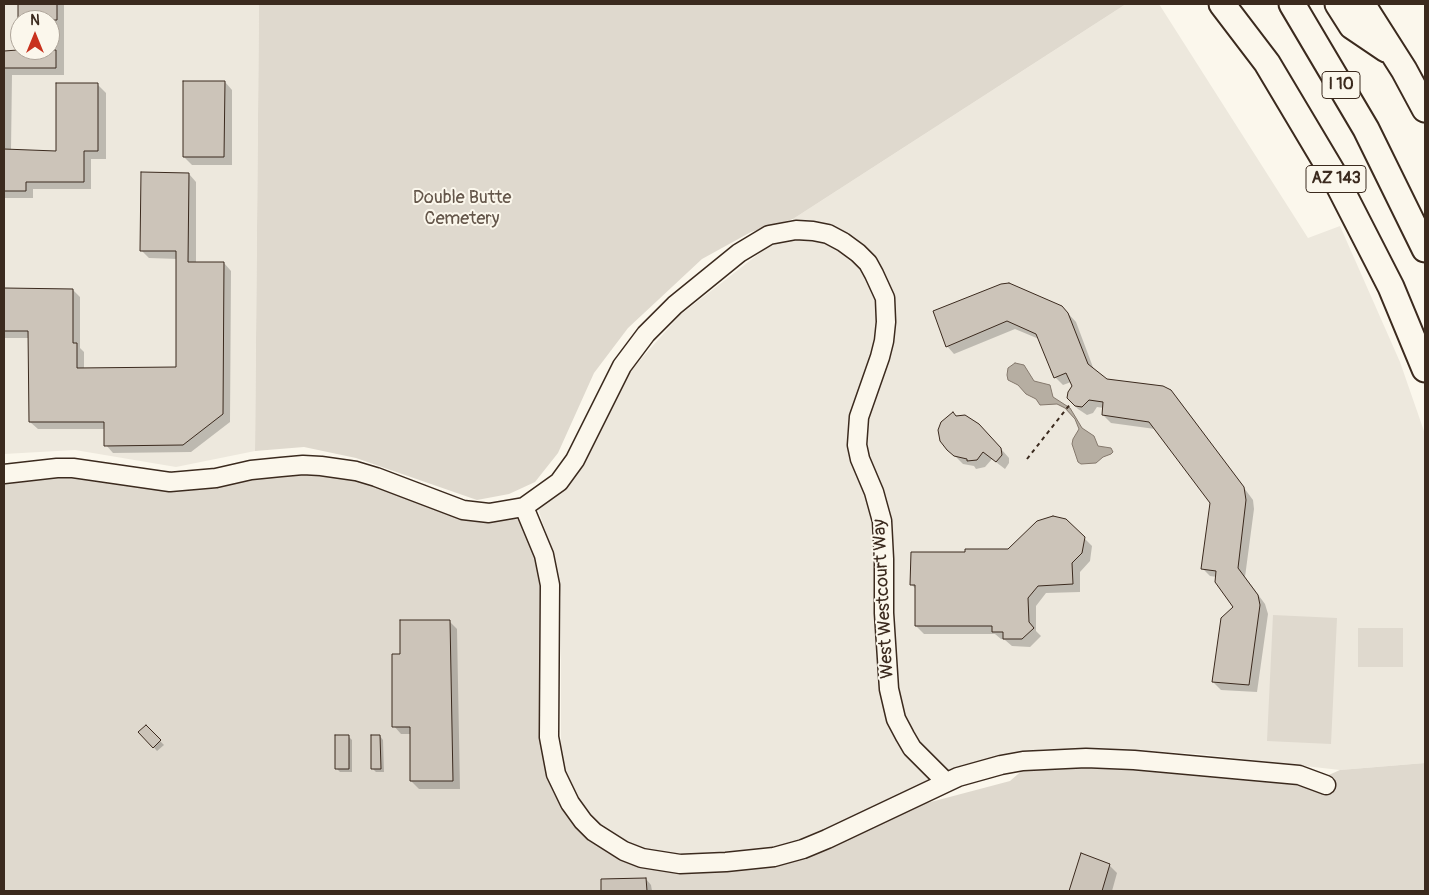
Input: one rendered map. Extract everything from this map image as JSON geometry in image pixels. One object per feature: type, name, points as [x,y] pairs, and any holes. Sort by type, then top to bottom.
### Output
[{"type":"highway","name":"AZ 143","points":[[1222,4],[1267,63],[1332,172],[1391,287],[1425,369]]},
{"type":"highway","name":"I 10","points":[[1292,4],[1366,129],[1425,249]]},
{"type":"highway","points":[[1338,4],[1352,26],[1394,54]]},
{"type":"highway","points":[[1362,4],[1394,54],[1425,109]]},
{"type":"street","name":"West Westcourt Way","points":[[4,474],[73,468],[170,482],[216,478],[251,470],[303,465],[321,466],[376,476],[463,510],[489,513],[524,507],[544,495],[559,482],[567,471],[622,366],[646,334],[675,305],[738,253],[769,235],[796,230],[828,234],[843,242],[868,263],[885,298],[886,322],[884,341],[859,417],[857,445],[882,521],[884,613],[889,689],[896,719],[908,742],[946,782]]},
{"type":"street","points":[[524,507],[544,555],[550,584],[548,718],[551,754],[556,774],[570,803],[583,821],[606,841],[624,852],[642,858],[670,863],[716,863],[774,857],[803,849],[827,839],[958,777],[1023,761],[1110,758],[1299,775],[1326,785]]},
{"type":"path","points":[[1027,459],[1071,403]]},
{"type":"shaded area","points":[[4,4],[259,4],[255,451],[176,467],[75,450],[4,454]]},
{"type":"shaded area","points":[[1126,4],[1159,4],[1308,238],[1340,226],[1400,362],[1425,434],[1425,763],[1340,770],[1199,754],[1134,750],[1043,749],[984,760],[938,775],[797,841],[751,852],[701,858],[647,851],[603,828],[574,793],[561,765],[561,597],[556,562],[538,509],[563,489],[581,468],[627,375],[680,315],[765,249],[787,239],[798,237],[793,219]]},
{"type":"shaded area","points":[[1015,363],[1024,365],[1034,381],[1050,385],[1053,397],[1070,408],[1082,428],[1094,436],[1098,446],[1111,448],[1113,452],[1096,463],[1081,464],[1078,462],[1072,444],[1079,429],[1075,419],[1065,408],[1057,404],[1040,405],[1036,399],[1008,380],[1008,368]]},
{"type":"green space","name":"Double Butte Cemetery","points":[[259,4],[1126,4],[793,219],[751,232],[702,259],[628,328],[594,373],[558,453],[535,482],[509,494],[477,500],[356,458],[304,447],[255,451]]},
{"type":"green space","points":[[323,472],[513,517],[523,522],[528,531],[543,578],[541,739],[548,775],[602,847],[748,867],[908,808],[1010,781],[1025,768],[1087,765],[1322,778],[1340,770],[1425,763],[1425,891],[4,891],[4,484],[51,476],[251,477]]},
{"type":"green space","points":[[1273,615],[1337,618],[1331,744],[1267,741]]},
{"type":"green space","points":[[1358,628],[1403,628],[1403,667],[1358,667]]},
{"type":"building","points":[[18,4],[57,4],[57,10],[18,10]]},
{"type":"building","points":[[4,51],[10,51],[10,60],[56,60],[56,68],[4,68]]},
{"type":"building","points":[[183,81],[225,81],[224,157],[183,157]]},
{"type":"building","points":[[56,83],[98,83],[98,151],[84,151],[84,182],[26,182],[26,191],[4,191],[4,149],[56,151]]},
{"type":"building","points":[[141,172],[189,173],[188,262],[224,262],[223,414],[183,445],[104,446],[104,422],[29,422],[28,331],[4,331],[4,288],[73,289],[73,343],[77,343],[77,368],[176,367],[176,251],[140,251]]},
{"type":"building","points":[[1009,283],[1062,306],[1068,313],[1088,364],[1107,379],[1163,386],[1171,390],[1244,487],[1246,500],[1238,568],[1258,595],[1260,605],[1249,685],[1212,682],[1221,618],[1233,607],[1215,582],[1216,571],[1201,569],[1210,503],[1149,422],[1102,415],[1103,402],[1089,400],[1082,407],[1075,406],[1067,398],[1072,386],[1066,373],[1054,378],[1036,334],[1007,321],[946,347],[933,311],[1001,284]]},
{"type":"building","points":[[953,412],[956,416],[965,415],[979,424],[1001,448],[1002,455],[996,462],[983,452],[977,460],[967,461],[967,459],[954,456],[947,450],[940,441],[938,430],[941,422]]},
{"type":"building","points":[[1053,516],[1066,519],[1085,537],[1082,553],[1072,563],[1073,584],[1038,586],[1028,598],[1029,622],[1034,628],[1022,639],[1003,639],[1003,632],[992,632],[992,626],[915,626],[915,585],[910,585],[911,552],[965,552],[965,549],[1008,549],[1037,521]]},
{"type":"building","points":[[400,620],[450,620],[453,781],[410,781],[410,727],[392,727],[392,654],[400,654]]},
{"type":"building","points":[[146,725],[161,740],[153,748],[138,732]]},
{"type":"building","points":[[335,735],[349,735],[349,769],[335,769]]},
{"type":"building","points":[[371,735],[380,735],[381,769],[371,769]]},
{"type":"building","points":[[1081,853],[1110,864],[1102,891],[1069,891]]},
{"type":"building","points":[[646,878],[647,891],[601,891],[601,879]]}]
